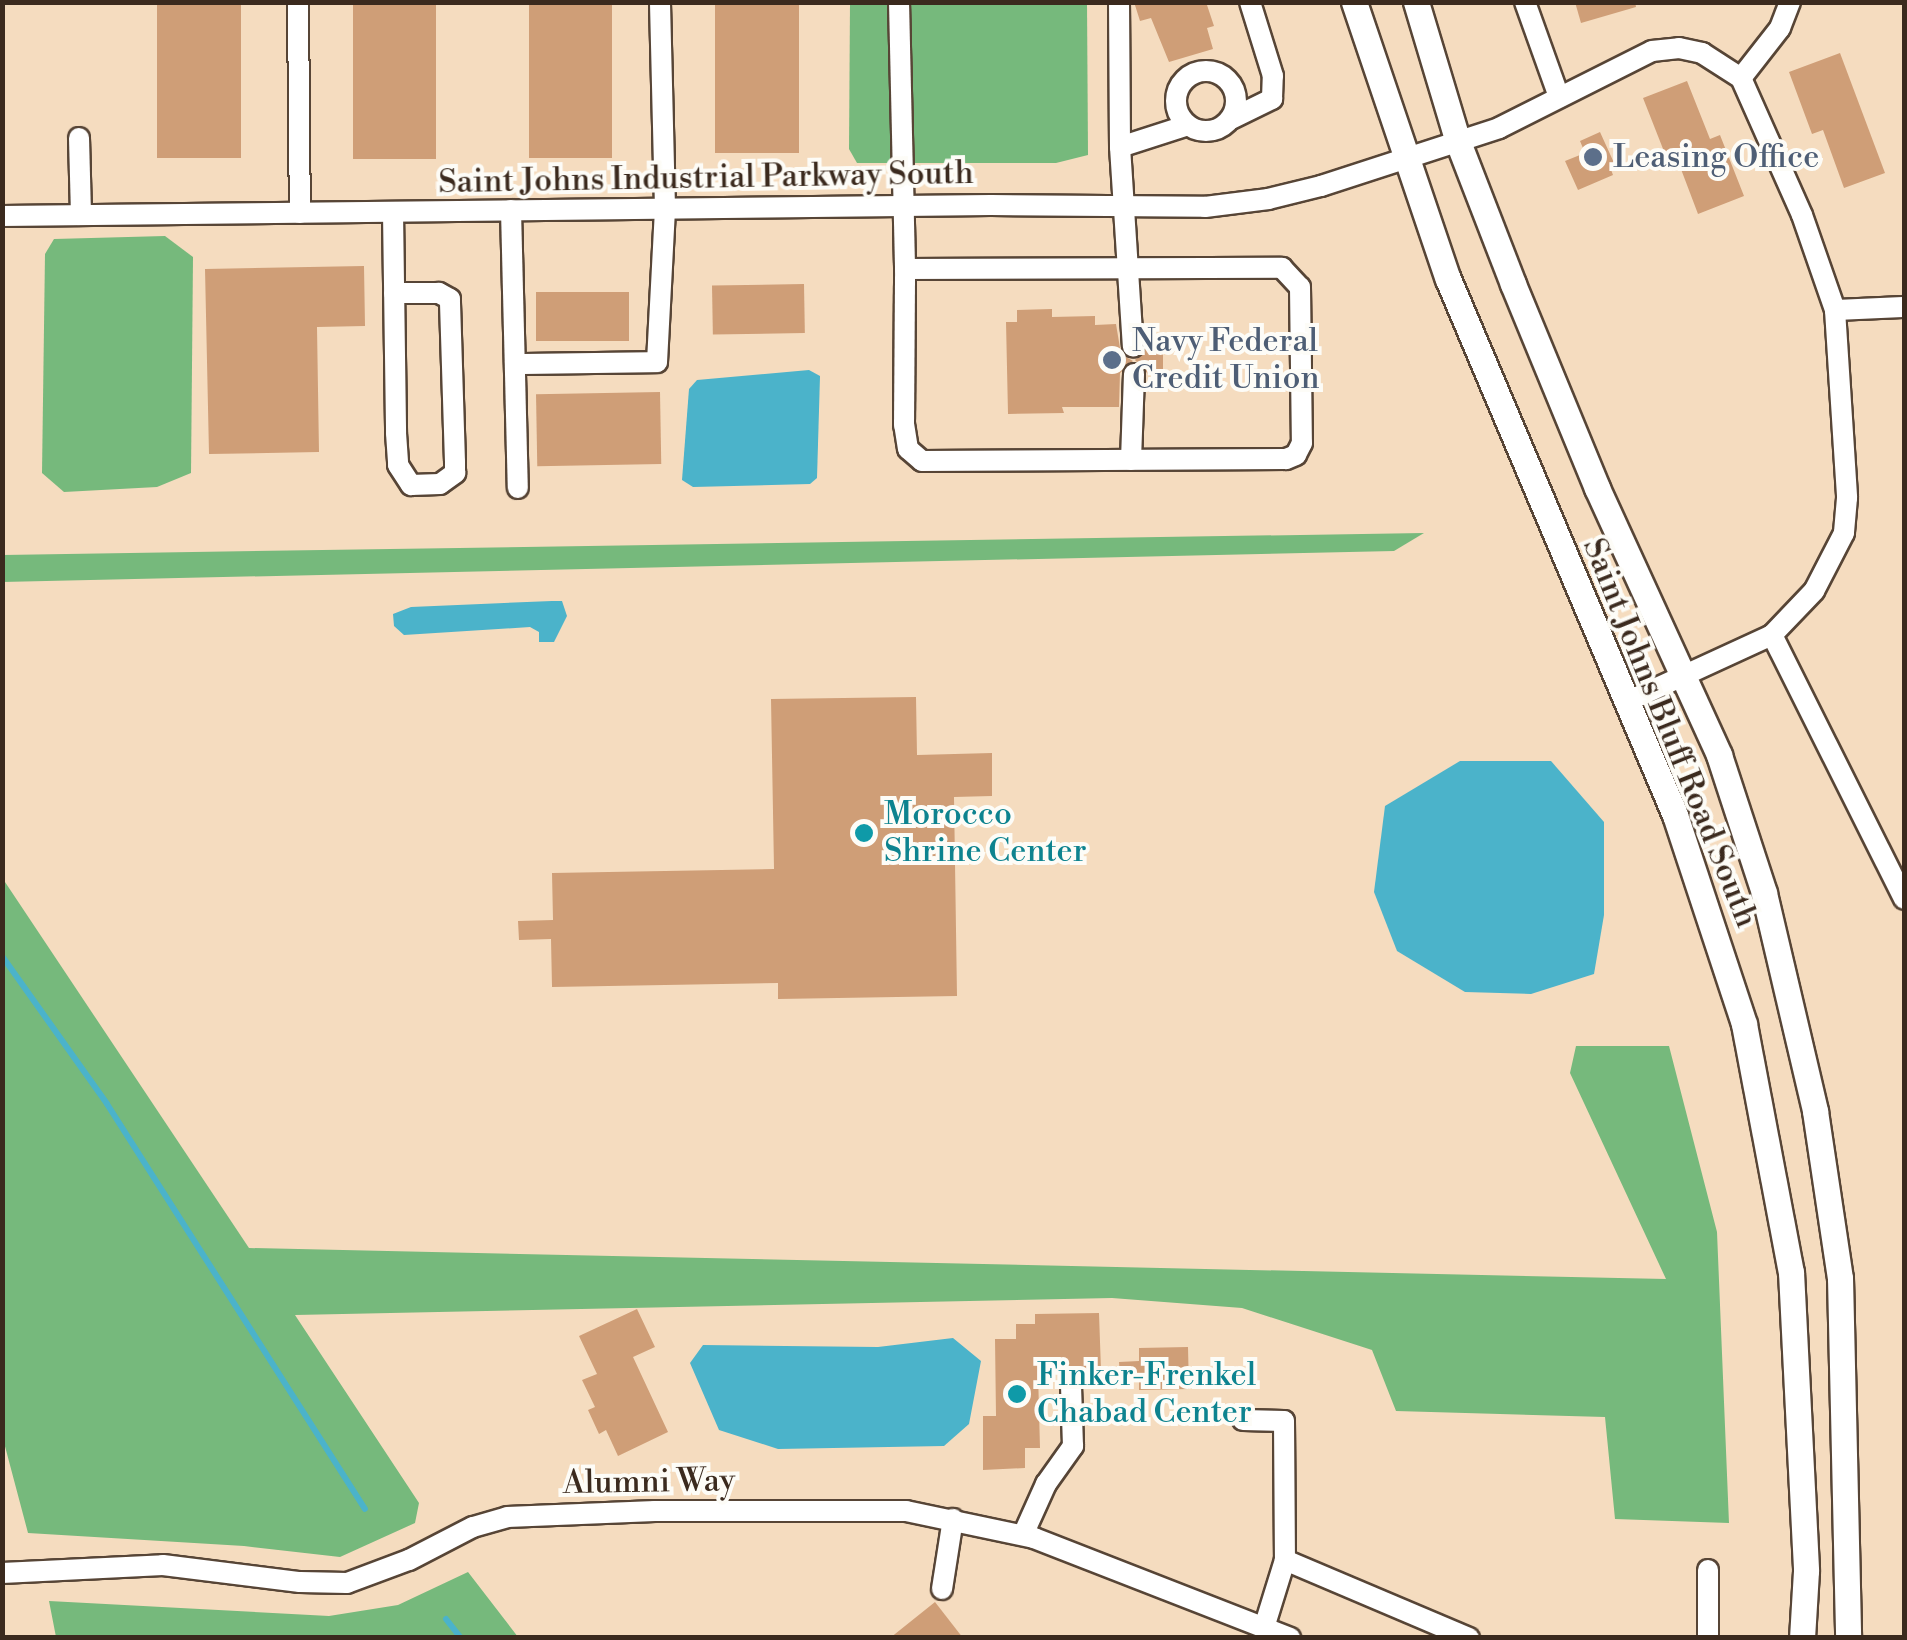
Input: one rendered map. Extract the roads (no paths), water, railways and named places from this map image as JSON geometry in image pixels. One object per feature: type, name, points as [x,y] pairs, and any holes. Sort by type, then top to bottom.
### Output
[{"type":"main road","name":"Saint Johns Bluff Road South","points":[[1354,2],[1448,278],[1626,702],[1713,921],[1744,1024],[1791,1272],[1800,1389],[1806,1571],[1802,1638]]},
{"type":"main road","name":"Saint Johns Bluff Road South","points":[[1416,2],[1458,142],[1597,488],[1684,676],[1743,818],[1786,976],[1816,1110],[1840,1278],[1845,1355],[1848,1638]]},
{"type":"street","points":[[298,2],[300,213]]},
{"type":"street","points":[[515,364],[657,362],[665,208],[660,2]]},
{"type":"street","points":[[899,2],[904,205],[904,269],[908,450],[922,461],[1286,459],[1296,455],[1302,443],[1300,287],[1282,268],[904,269]]},
{"type":"street","points":[[1118,2],[1120,147],[1133,347]]},
{"type":"street","points":[[1120,147],[1188,124],[1216,130],[1272,99],[1273,76],[1250,2]]},
{"type":"street","points":[[1526,2],[1558,96]]},
{"type":"street","points":[[1626,702],[1772,635],[1814,592],[1844,533],[1848,498],[1834,310],[1802,215],[1741,78],[1780,28],[1790,2]]},
{"type":"street","name":"Saint Johns Industrial Parkway South","points":[[2,216],[904,205],[1205,207],[1268,200],[1458,142],[1498,128],[1652,52],[1679,48],[1702,53],[1741,78]]},
{"type":"street","points":[[1188,124],[1177,108],[1179,88],[1204,71],[1230,83],[1236,100],[1231,119]]},
{"type":"street","points":[[78,138],[81,215]]},
{"type":"street","points":[[512,210],[518,488]]},
{"type":"street","points":[[392,212],[398,466],[411,485],[440,484],[455,474],[456,462],[450,299],[439,294],[394,293]]},
{"type":"street","points":[[1834,310],[1904,307]]},
{"type":"street","points":[[1132,460],[1134,374]]},
{"type":"street","points":[[1772,635],[1904,899]]},
{"type":"street","points":[[1023,1535],[1046,1484],[1072,1446],[1072,1385]]},
{"type":"street","points":[[1243,1420],[1284,1422],[1285,1560],[1264,1628]]},
{"type":"street","name":"Alumni Way","points":[[2,1573],[164,1566],[300,1582],[347,1583],[409,1560],[472,1526],[506,1516],[655,1510],[906,1510],[1023,1535],[1290,1638]]},
{"type":"street","points":[[942,1589],[953,1518]]},
{"type":"street","points":[[1285,1560],[1469,1638]]},
{"type":"street","points":[[1708,1570],[1708,1638]]},
{"type":"water","points":[[809,370],[820,376],[817,478],[810,484],[693,487],[682,480],[689,389],[697,380]]},
{"type":"water","points":[[562,601],[567,616],[554,642],[539,642],[539,632],[530,627],[404,635],[394,626],[393,614],[411,607]]},
{"type":"water","points":[[1460,761],[1551,761],[1604,822],[1604,915],[1594,974],[1531,994],[1465,992],[1397,951],[1374,892],[1385,806]]},
{"type":"water","points":[[953,1338],[981,1361],[969,1424],[944,1446],[778,1449],[719,1430],[690,1363],[703,1345],[878,1347]]},
{"type":"waterway","points":[[2,956],[107,1104],[365,1509]]},
{"type":"waterway","points":[[446,1619],[461,1638]]},
{"type":"place","name":"Leasing Office","points":[[1593,157]]},
{"type":"place","name":"Navy Federal Credit Union","points":[[1112,360]]},
{"type":"place","name":"Morocco Shrine Center","points":[[864,833]]},
{"type":"place","name":"Finker-Frenkel Chabad Center","points":[[1017,1394]]}]
